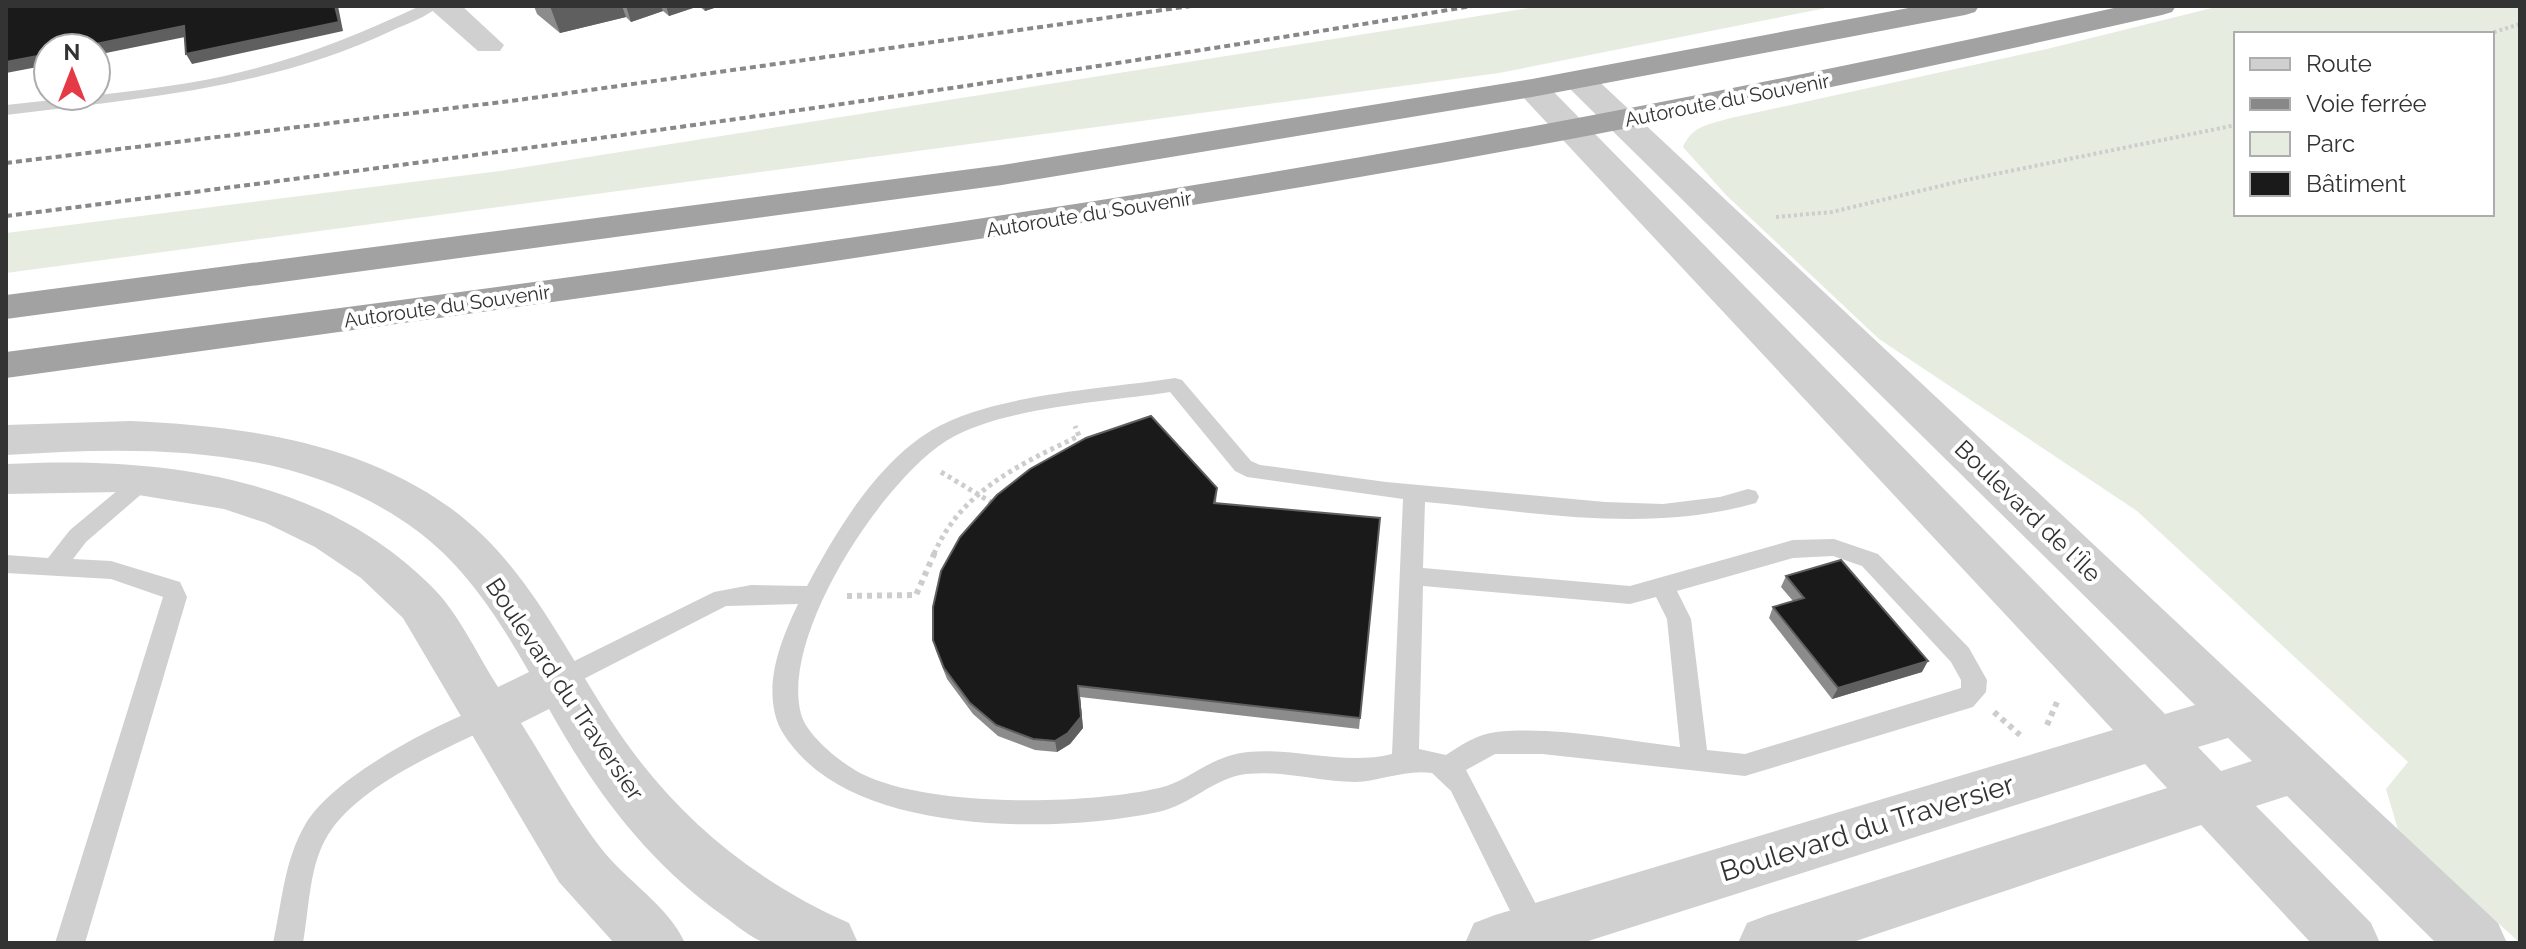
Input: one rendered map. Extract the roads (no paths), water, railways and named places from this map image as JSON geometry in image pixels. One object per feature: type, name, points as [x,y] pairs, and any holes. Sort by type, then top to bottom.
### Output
[{"type":"highway","name":"Autoroute du Souvenir","points":[[6,307],[957,182],[1579,80],[1965,6]]},
{"type":"highway","name":"Autoroute du Souvenir","points":[[6,365],[978,231],[1229,192],[1572,131],[1851,76],[2162,6]]},
{"type":"street","points":[[441,6],[459,16],[489,45]]},
{"type":"street","name":"Boulevard de l'Île","points":[[1579,80],[2477,943]]},
{"type":"street","points":[[1532,88],[2350,943]]},
{"type":"street","name":"Boulevard du Traversier","points":[[6,440],[109,435],[213,441],[309,460],[385,488],[450,533],[479,561],[630,792],[667,833],[714,876],[764,909],[828,943]]},
{"type":"street","points":[[6,479],[144,480],[183,484],[277,507],[353,545],[390,572],[420,605],[579,864],[606,897],[655,943]]},
{"type":"street","points":[[488,716],[559,680]]},
{"type":"street","name":"Boulevard du Traversier","points":[[1515,937],[2240,713]]},
{"type":"street","points":[[1768,943],[2298,769]]},
{"type":"lane","points":[[6,110],[147,95],[245,75],[354,43],[432,6]]},
{"type":"lane","points":[[1515,937],[1461,783],[1448,768],[1432,761],[1367,770],[1268,761],[1230,766],[1211,773],[1191,789],[1163,799],[1049,809],[931,804],[880,793],[851,781],[828,764],[788,716],[787,660],[814,595],[872,502],[913,454],[962,424],[993,415],[1175,385],[1243,466],[1255,472],[1414,494],[1668,513],[1718,507],[1748,497]]},
{"type":"lane","points":[[55,565],[78,536],[144,480]]},
{"type":"lane","points":[[1405,763],[1414,494]]},
{"type":"lane","points":[[1411,576],[1630,595],[1805,546],[1834,547],[1856,552],[1870,560],[1960,655],[1974,680],[1973,692],[1964,700],[1745,765],[1542,743],[1494,743],[1472,751],[1448,768]]},
{"type":"lane","points":[[6,564],[111,570],[172,588],[175,597],[70,943]]},
{"type":"lane","points":[[1661,586],[1675,606],[1679,619],[1695,759]]},
{"type":"lane","points":[[559,680],[722,598],[751,594],[814,595]]},
{"type":"lane","points":[[288,943],[308,852],[315,832],[328,815],[359,788],[488,716]]},
{"type":"railway","points":[[6,163],[518,100],[1191,6]]},
{"type":"railway","points":[[6,216],[740,118],[1106,65],[1472,6]]}]
